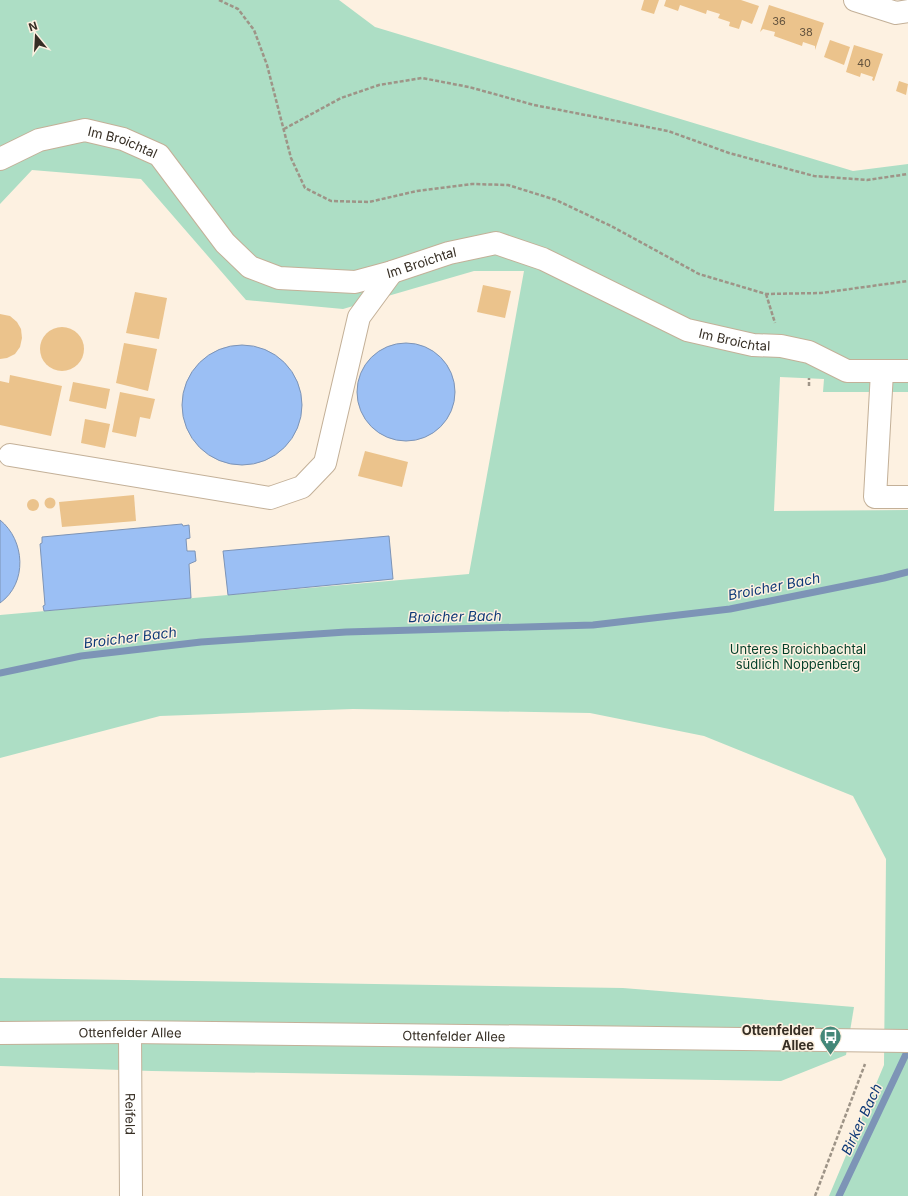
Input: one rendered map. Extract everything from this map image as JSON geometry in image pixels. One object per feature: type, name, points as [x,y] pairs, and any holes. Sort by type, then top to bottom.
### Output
[{"type":"street","points":[[855,0],[896,13],[908,11]]},
{"type":"street","name":"Im Broichtal","points":[[0,159],[39,140],[85,130],[124,139],[159,155],[225,243],[250,267],[279,278],[355,282],[392,272],[449,253],[496,243],[543,259],[687,330],[753,345],[781,346],[809,352],[847,371],[908,371]]},
{"type":"street","points":[[10,455],[270,498],[302,487],[325,463],[359,317],[392,272]]},
{"type":"street","points":[[882,372],[876,498],[908,497]]},
{"type":"street","name":"Ottenfelder Allee","points":[[0,1033],[130,1032],[908,1041]]},
{"type":"street","name":"Reifeld","points":[[130,1032],[131,1196]]},
{"type":"path","points":[[219,0],[238,9],[254,30],[267,65],[291,158],[305,188],[331,201],[369,202],[417,191],[472,184],[508,185],[556,200],[613,227],[699,274],[766,294],[821,293],[908,281]]},
{"type":"path","points":[[284,129],[341,98],[379,85],[422,78],[469,87],[534,105],[668,132],[729,152],[814,176],[868,180],[908,174]]},
{"type":"path","points":[[766,294],[777,331]]},
{"type":"path","points":[[816,1196],[866,1063],[880,1040]]},
{"type":"green space","name":"Unteres Broichbachtal südlich Noppenberg","points":[[0,0],[339,0],[375,27],[853,171],[908,164],[908,392],[823,392],[824,379],[780,377],[774,511],[908,510],[908,1196],[829,1196],[884,1065],[886,859],[853,796],[704,736],[590,713],[353,709],[160,716],[0,758],[0,615],[469,574],[524,271],[474,271],[343,309],[246,300],[141,179],[32,170],[0,204]]},
{"type":"green space","points":[[0,978],[623,988],[854,1007],[846,1055],[781,1081],[152,1071],[0,1066]]},
{"type":"water","points":[[406,343],[425,347],[441,357],[451,373],[455,392],[451,411],[441,427],[425,437],[406,441],[387,437],[371,427],[361,411],[357,392],[361,373],[371,357],[387,347]]},
{"type":"water","points":[[242,345],[265,349],[285,362],[298,382],[302,405],[298,428],[285,448],[265,461],[242,465],[219,461],[199,448],[186,428],[182,405],[186,382],[199,362],[219,349]]},
{"type":"water","points":[[0,520],[8,528],[14,539],[20,562],[19,573],[15,584],[9,595],[0,603]]},
{"type":"water","points":[[182,524],[183,526],[189,525],[190,538],[186,539],[187,551],[195,551],[196,561],[189,564],[191,598],[44,611],[43,606],[45,605],[40,544],[42,543],[42,537]]},
{"type":"water","points":[[389,536],[393,579],[228,595],[223,551]]},
{"type":"building","points":[[644,0],[659,0],[654,14],[641,10]]},
{"type":"building","points":[[666,0],[741,0],[759,6],[752,24],[742,20],[739,29],[729,26],[730,22],[718,18],[720,14],[707,10],[706,14],[680,5],[678,11],[664,6]]},
{"type":"building","points":[[769,5],[824,23],[815,50],[815,46],[803,42],[802,46],[774,36],[775,32],[763,29],[760,32]]},
{"type":"building","points":[[830,40],[850,47],[844,65],[824,57]]},
{"type":"building","points":[[854,45],[883,54],[874,81],[872,80],[873,77],[861,73],[860,77],[846,72]]},
{"type":"building","points":[[899,81],[908,84],[906,95],[896,91]]},
{"type":"building","points":[[483,285],[511,291],[505,318],[477,312]]},
{"type":"building","points":[[135,292],[167,298],[159,339],[126,333]]},
{"type":"building","points":[[0,314],[10,316],[17,322],[21,329],[22,338],[20,347],[15,354],[7,358],[0,359]]},
{"type":"building","points":[[58,327],[66,327],[71,328],[78,333],[83,340],[83,358],[78,365],[71,370],[58,371],[50,368],[43,361],[40,353],[40,345],[43,337],[50,330]]},
{"type":"building","points":[[124,343],[157,349],[148,391],[116,383]]},
{"type":"building","points":[[10,375],[62,386],[51,436],[0,425],[0,381],[9,383]]},
{"type":"building","points":[[73,382],[110,389],[106,409],[69,401]]},
{"type":"building","points":[[120,392],[155,399],[150,419],[140,417],[136,437],[112,432]]},
{"type":"building","points":[[85,419],[110,424],[105,448],[81,443]]},
{"type":"building","points":[[365,451],[408,462],[402,487],[358,476]]},
{"type":"building","points":[[134,495],[136,521],[62,527],[59,502]]},
{"type":"building","points":[[48,498],[52,498],[54,499],[54,507],[48,508],[45,505],[45,501]]},
{"type":"building","points":[[33,499],[37,501],[39,505],[37,509],[33,511],[29,509],[27,505],[29,501]]},
{"type":"waterway","name":"Broicher Bach","points":[[0,673],[81,656],[201,642],[346,632],[593,625],[730,609],[908,572]]},
{"type":"waterway","name":"Birker Bach","points":[[839,1196],[906,1054]]},
{"type":"place","name":"Ottenfelder Allee","points":[[830,1056]]}]
